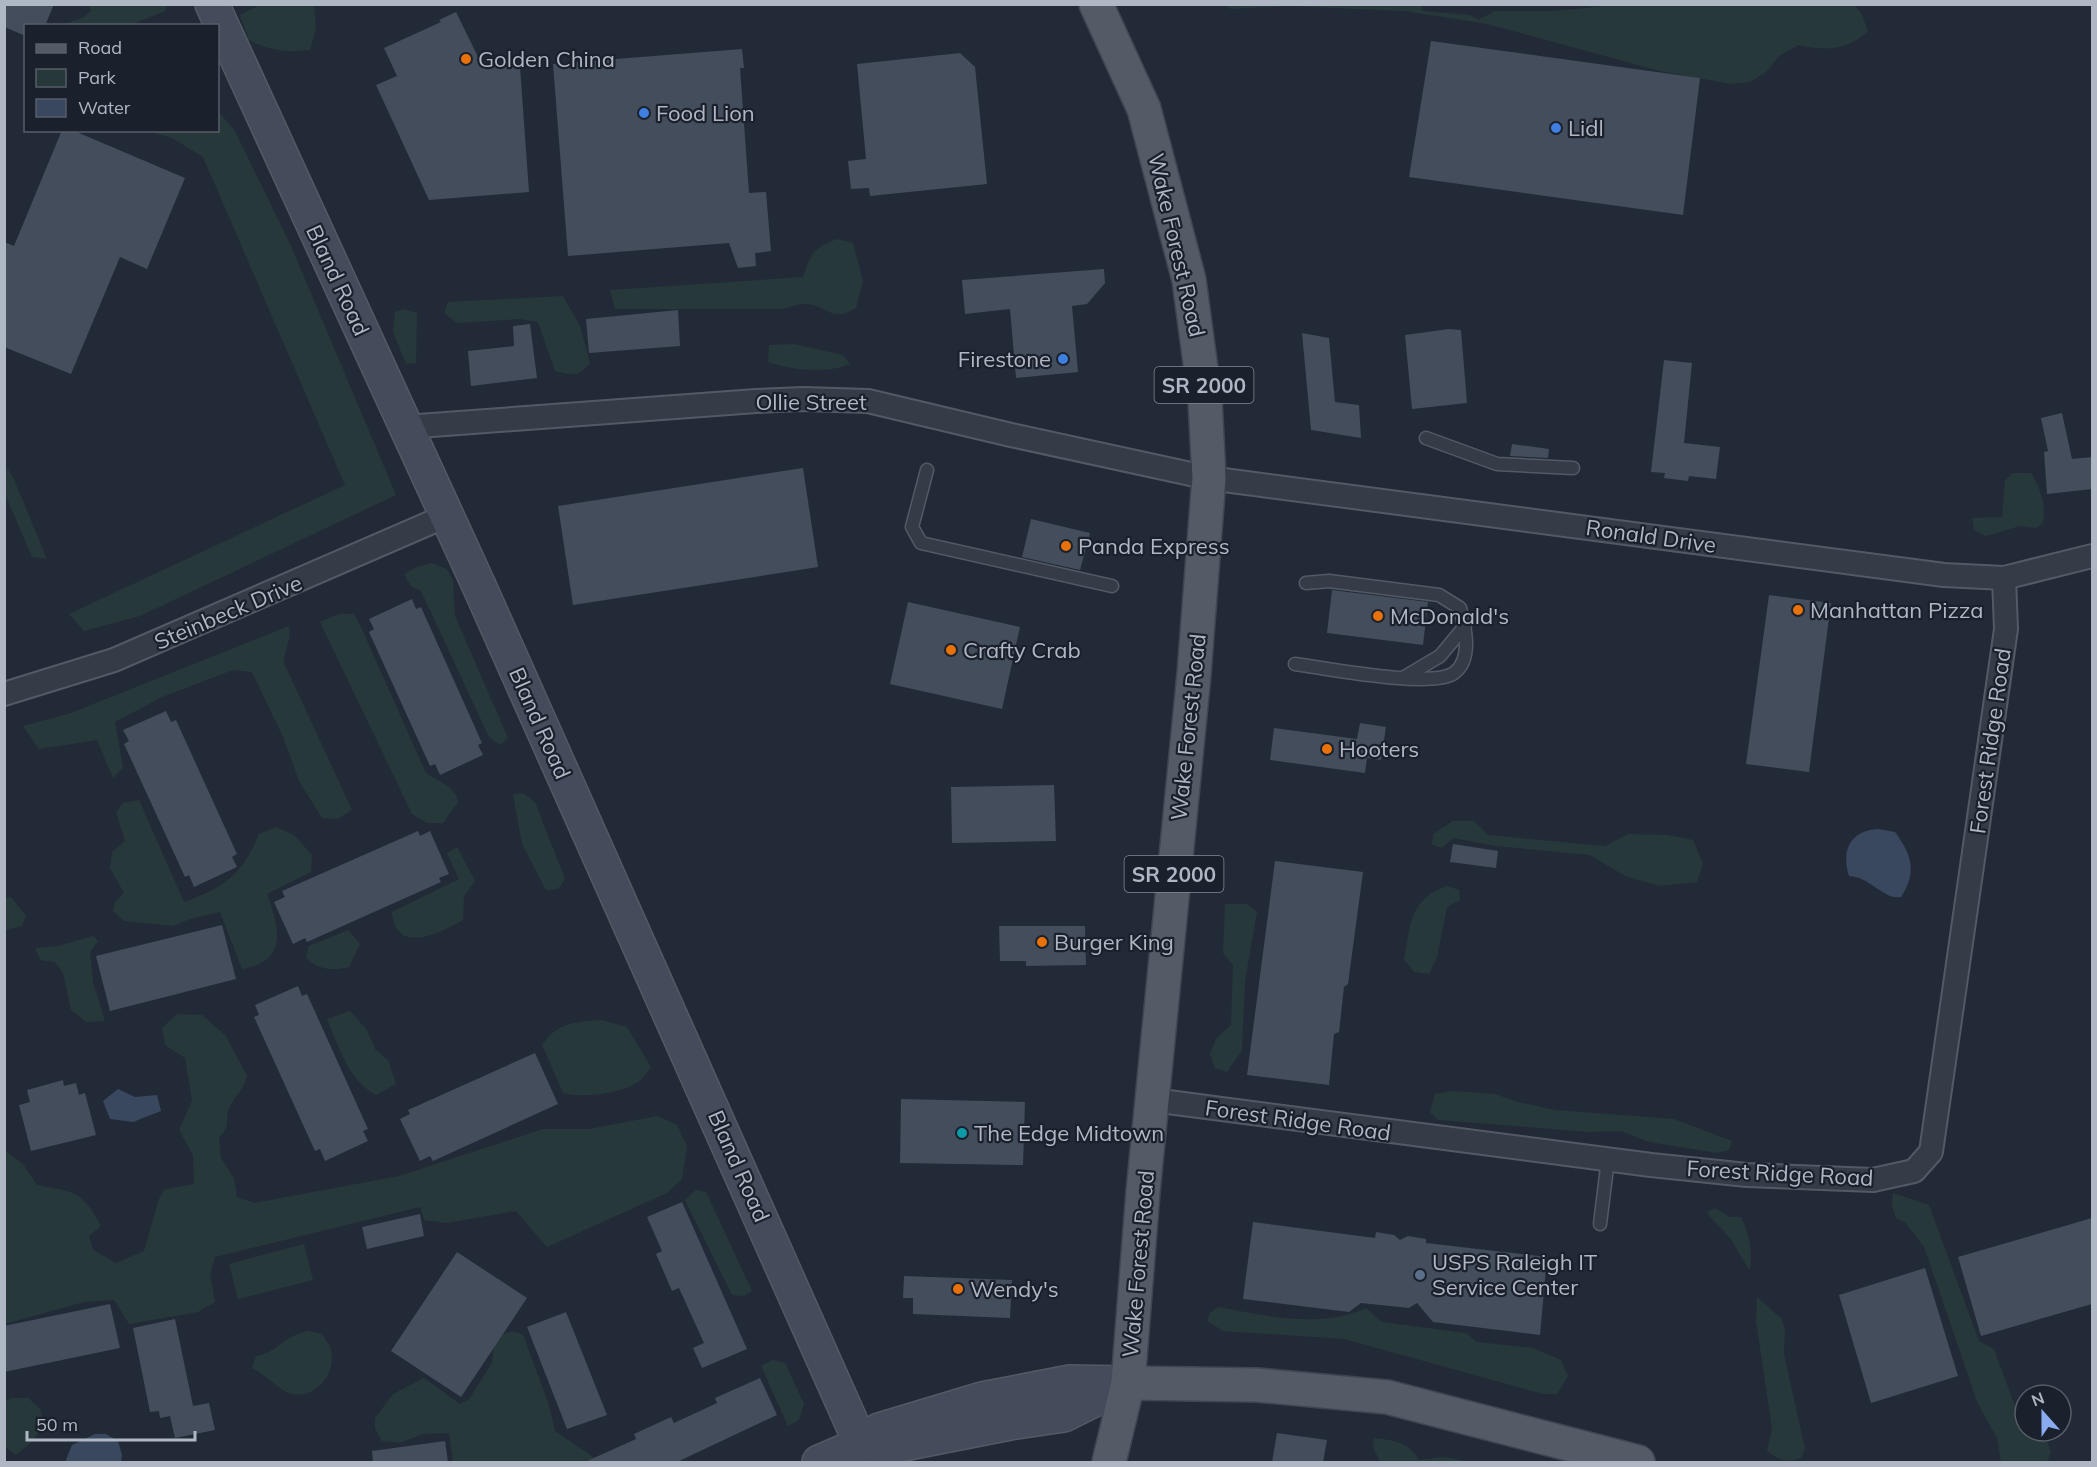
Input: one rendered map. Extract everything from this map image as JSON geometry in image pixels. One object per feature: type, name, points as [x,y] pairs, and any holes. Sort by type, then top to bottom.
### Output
[{"type":"main road","name":"Wake Forest Road","points":[[1096,4],[1144,109],[1189,280],[1205,399],[1209,478],[1195,665],[1128,1383],[1108,1462]]},
{"type":"main road","points":[[1128,1383],[1257,1385],[1387,1397],[1638,1462]]},
{"type":"street","name":"Bland Road","points":[[212,4],[446,516],[861,1444]]},
{"type":"street","name":"Ollie Street","points":[[405,427],[733,402],[851,399],[883,403],[1011,435],[1209,478]]},
{"type":"street","name":"Ronald Drive","points":[[1209,478],[1952,576],[2004,578],[2092,556]]},
{"type":"street","name":"Steinbeck Drive","points":[[4,694],[114,660],[446,516]]},
{"type":"street","name":"Forest Ridge Road","points":[[1153,1100],[1608,1160],[1747,1175],[1873,1180],[1914,1171],[1931,1152],[1960,963],[2006,629],[2004,578]]},
{"type":"street","points":[[819,1462],[861,1444],[879,1430],[982,1399],[1070,1382],[1128,1383]]},
{"type":"lane","points":[[1426,438],[1497,464],[1573,468]]},
{"type":"lane","points":[[927,470],[912,527],[921,543],[1112,586]]},
{"type":"lane","points":[[1295,664],[1423,681],[1453,673],[1464,661],[1465,626],[1460,608],[1439,595],[1329,581],[1306,583]]},
{"type":"lane","points":[[1403,678],[1440,656],[1465,626]]},
{"type":"lane","points":[[1600,1224],[1608,1160]]},
{"type":"green space","points":[[89,4],[168,5],[165,11],[132,24],[65,24],[84,17],[91,11]]},
{"type":"green space","points":[[262,4],[311,5],[314,7],[316,28],[310,50],[279,50],[249,40],[240,15]]},
{"type":"green space","points":[[1623,4],[1853,4],[1861,13],[1868,31],[1860,38],[1835,48],[1798,45],[1779,56],[1766,72],[1750,82],[1731,84],[1660,71],[1487,24],[1405,11],[1288,6],[1231,9],[1225,5],[1421,5],[1423,11],[1470,15],[1479,20],[1494,11],[1555,11]]},
{"type":"green space","points":[[219,112],[235,131],[291,246],[396,495],[140,616],[84,631],[69,614],[345,485],[203,157],[172,138],[151,132],[219,132]]},
{"type":"green space","points":[[837,239],[853,243],[863,281],[856,308],[841,314],[805,304],[784,309],[615,309],[610,290],[803,277],[814,253]]},
{"type":"green space","points":[[563,296],[580,326],[590,363],[582,371],[574,374],[555,371],[538,322],[520,319],[457,323],[444,313],[448,302]]},
{"type":"green space","points":[[403,309],[417,313],[416,363],[406,364],[393,332],[395,312]]},
{"type":"green space","points":[[794,344],[843,355],[850,364],[831,369],[809,370],[768,362],[769,345]]},
{"type":"green space","points":[[7,468],[13,477],[47,559],[32,557],[5,494]]},
{"type":"green space","points":[[2012,473],[2031,473],[2042,497],[2043,523],[2036,528],[2020,526],[1986,536],[1974,530],[1972,518],[2002,517],[2005,481]]},
{"type":"green space","points":[[432,563],[447,569],[453,581],[455,616],[508,738],[500,745],[489,737],[421,591],[411,586],[404,574]]},
{"type":"green space","points":[[339,614],[354,614],[426,773],[450,788],[456,796],[458,802],[443,823],[427,823],[412,814],[320,622]]},
{"type":"green space","points":[[289,626],[284,663],[352,810],[337,819],[322,818],[299,781],[284,739],[252,672],[233,670],[162,697],[115,722],[123,768],[113,778],[97,740],[39,749],[23,726],[68,714]]},
{"type":"green space","points":[[523,793],[535,802],[565,879],[558,889],[546,890],[522,844],[513,794]]},
{"type":"green space","points":[[139,800],[184,902],[211,891],[230,878],[246,860],[259,834],[276,827],[294,835],[312,855],[311,872],[267,894],[275,919],[277,941],[267,959],[257,965],[242,969],[220,912],[190,919],[173,926],[124,921],[113,911],[115,902],[124,893],[110,868],[112,852],[125,841],[116,812],[123,803]]},
{"type":"green space","points":[[1453,821],[1474,821],[1488,835],[1605,846],[1628,834],[1667,835],[1693,840],[1703,864],[1697,882],[1660,886],[1625,876],[1590,855],[1496,846],[1453,838],[1442,848],[1432,845],[1433,834]]},
{"type":"green space","points":[[457,847],[475,881],[464,896],[463,920],[432,935],[410,937],[401,934],[395,926],[392,912],[459,879],[447,853]]},
{"type":"green space","points":[[1447,886],[1459,890],[1460,900],[1447,907],[1437,957],[1429,974],[1414,972],[1404,959],[1414,914],[1425,898]]},
{"type":"green space","points":[[11,897],[26,916],[22,926],[5,930],[5,898]]},
{"type":"green space","points":[[1225,904],[1247,904],[1257,912],[1245,981],[1242,1050],[1227,1072],[1215,1068],[1210,1054],[1216,1039],[1231,1025],[1233,965],[1223,953]]},
{"type":"green space","points":[[348,930],[360,944],[349,967],[326,968],[306,958],[309,946]]},
{"type":"green space","points":[[93,936],[98,941],[90,952],[93,982],[105,1021],[86,1022],[71,1010],[63,973],[55,962],[40,960],[35,948],[58,946]]},
{"type":"green space","points":[[350,1011],[367,1030],[375,1049],[388,1060],[396,1084],[376,1095],[366,1089],[351,1072],[327,1019]]},
{"type":"green space","points":[[177,1014],[202,1015],[226,1036],[247,1076],[230,1106],[226,1128],[219,1138],[221,1158],[234,1178],[237,1197],[254,1203],[399,1176],[543,1129],[589,1129],[657,1116],[677,1125],[687,1146],[682,1179],[667,1193],[547,1247],[516,1211],[446,1223],[424,1220],[420,1207],[215,1257],[210,1274],[215,1302],[198,1312],[129,1324],[114,1300],[84,1302],[5,1324],[5,1151],[23,1164],[37,1185],[60,1189],[76,1195],[88,1205],[101,1226],[89,1236],[93,1250],[116,1263],[144,1251],[159,1199],[165,1189],[194,1184],[193,1155],[179,1130],[192,1100],[185,1058],[165,1045],[162,1028]]},
{"type":"green space","points":[[601,1020],[627,1027],[651,1067],[638,1082],[612,1092],[590,1095],[563,1093],[542,1045],[554,1032],[568,1025]]},
{"type":"green space","points":[[1451,1091],[1495,1094],[1518,1102],[1555,1110],[1674,1119],[1732,1141],[1729,1150],[1717,1153],[1649,1142],[1621,1131],[1589,1132],[1438,1120],[1430,1112],[1435,1094]]},
{"type":"green space","points":[[696,1190],[706,1192],[752,1291],[744,1296],[732,1295],[685,1200]]},
{"type":"green space","points":[[1893,1193],[1929,1205],[1979,1341],[1994,1349],[2013,1400],[2013,1443],[2048,1443],[2051,1452],[2047,1462],[2001,1462],[1997,1438],[1978,1404],[1924,1247],[1905,1222],[1896,1218],[1892,1206]]},
{"type":"green space","points":[[1715,1208],[1730,1217],[1741,1217],[1750,1243],[1750,1270],[1729,1237],[1707,1212]]},
{"type":"green space","points":[[304,1244],[313,1280],[238,1299],[229,1264]]},
{"type":"green space","points":[[1757,1297],[1781,1318],[1785,1329],[1784,1354],[1805,1449],[1801,1458],[1796,1460],[1783,1460],[1767,1451],[1772,1428],[1756,1321]]},
{"type":"green space","points":[[1218,1307],[1293,1319],[1330,1318],[1366,1308],[1382,1322],[1466,1333],[1477,1342],[1533,1348],[1561,1360],[1568,1376],[1557,1394],[1543,1394],[1344,1339],[1223,1331],[1207,1321],[1210,1313]]},
{"type":"green space","points":[[308,1331],[322,1334],[329,1344],[332,1360],[326,1378],[313,1390],[305,1394],[286,1392],[252,1368],[256,1356],[270,1351],[293,1336]]},
{"type":"green space","points":[[513,1331],[523,1335],[549,1405],[555,1431],[593,1457],[595,1462],[453,1462],[449,1433],[423,1434],[400,1443],[382,1441],[375,1428],[375,1418],[393,1394],[424,1378],[460,1404],[469,1399],[492,1363],[495,1337]]},
{"type":"green space","points":[[773,1360],[785,1363],[804,1404],[799,1420],[788,1426],[761,1366]]},
{"type":"green space","points":[[12,1398],[28,1398],[40,1409],[44,1423],[34,1440],[16,1455],[5,1447],[5,1401]]},
{"type":"green space","points":[[1373,1438],[1394,1441],[1405,1446],[1419,1460],[1443,1457],[1471,1462],[1380,1462],[1374,1449]]},
{"type":"water","points":[[1878,829],[1895,832],[1908,855],[1911,871],[1901,897],[1888,895],[1864,880],[1849,876],[1846,858],[1850,844],[1861,834]]},
{"type":"water","points":[[118,1089],[135,1097],[157,1095],[161,1111],[133,1122],[110,1119],[103,1101]]},
{"type":"water","points":[[95,1434],[106,1434],[118,1441],[122,1455],[121,1461],[65,1462],[72,1445]]},
{"type":"building","points":[[4,4],[54,4],[46,24],[24,24],[24,35],[4,27]]},
{"type":"building","points":[[456,12],[483,67],[520,67],[529,192],[429,200],[376,85],[397,76],[384,48],[441,22],[439,20]]},
{"type":"building","name":"Lidl","points":[[1431,41],[1700,78],[1683,215],[1409,177]]},
{"type":"building","points":[[742,49],[744,68],[740,68],[749,193],[766,192],[771,251],[755,253],[756,266],[738,268],[729,243],[568,256],[553,64]]},
{"type":"building","points":[[960,53],[975,67],[987,184],[870,196],[869,188],[851,189],[848,161],[866,159],[857,64]]},
{"type":"building","points":[[61,132],[77,132],[185,178],[147,269],[120,257],[71,374],[4,347],[4,242],[14,246]]},
{"type":"building","points":[[1104,269],[1105,283],[1087,304],[1072,306],[1078,372],[1016,378],[1010,309],[965,314],[962,280]]},
{"type":"building","points":[[678,310],[680,346],[589,353],[586,319]]},
{"type":"building","points":[[530,324],[537,378],[471,386],[468,351],[514,346],[513,326]]},
{"type":"building","points":[[1449,329],[1461,330],[1467,403],[1412,409],[1405,335]]},
{"type":"building","points":[[1302,333],[1329,338],[1335,402],[1359,405],[1361,438],[1311,430]]},
{"type":"building","points":[[1664,360],[1692,363],[1684,443],[1720,447],[1716,479],[1689,476],[1688,481],[1664,478],[1665,473],[1651,472]]},
{"type":"building","points":[[2062,413],[2072,459],[2092,457],[2092,489],[2047,494],[2044,452],[2048,451],[2041,418]]},
{"type":"building","points":[[1512,444],[1549,449],[1548,458],[1510,456]]},
{"type":"building","points":[[803,468],[818,567],[573,605],[558,506]]},
{"type":"building","points":[[1031,519],[1090,533],[1080,570],[1022,557]]},
{"type":"building","name":"McDonald's","points":[[1332,590],[1428,602],[1423,645],[1327,633]]},
{"type":"building","points":[[1769,595],[1831,603],[1809,772],[1746,764]]},
{"type":"building","points":[[412,599],[416,609],[421,607],[482,743],[478,745],[483,755],[440,775],[435,764],[430,766],[369,632],[374,629],[369,619]]},
{"type":"building","points":[[908,602],[1020,627],[1002,709],[890,684]]},
{"type":"building","points":[[166,711],[171,722],[176,720],[237,854],[232,857],[237,867],[194,887],[189,875],[185,877],[124,744],[129,741],[123,730]]},
{"type":"building","name":"Hooters","points":[[1360,723],[1386,727],[1381,760],[1367,758],[1365,773],[1270,760],[1274,728],[1357,739]]},
{"type":"building","points":[[1054,785],[1056,841],[952,843],[951,787]]},
{"type":"building","points":[[418,831],[420,836],[430,831],[449,874],[439,878],[441,882],[307,942],[305,938],[293,944],[274,902],[285,897],[282,891]]},
{"type":"building","points":[[1453,844],[1498,851],[1496,868],[1450,862]]},
{"type":"building","points":[[1275,861],[1363,872],[1348,984],[1344,987],[1339,1032],[1334,1034],[1329,1085],[1247,1075]]},
{"type":"building","points":[[222,925],[236,979],[110,1011],[96,956]]},
{"type":"building","points":[[999,926],[1085,926],[1086,965],[1026,966],[1026,961],[1000,961]]},
{"type":"building","points":[[298,986],[302,996],[307,994],[368,1129],[363,1131],[368,1141],[325,1161],[320,1149],[315,1151],[254,1017],[259,1015],[255,1005]]},
{"type":"building","points":[[535,1053],[558,1104],[433,1161],[430,1156],[420,1161],[400,1119],[410,1114],[408,1110]]},
{"type":"building","points":[[63,1080],[64,1086],[76,1083],[79,1095],[85,1093],[96,1135],[31,1151],[19,1105],[30,1102],[27,1090]]},
{"type":"building","name":"The Edge Midtown","points":[[901,1099],[1025,1102],[1023,1165],[900,1163]]},
{"type":"building","points":[[682,1202],[747,1349],[702,1368],[693,1348],[704,1343],[679,1288],[672,1291],[656,1254],[662,1251],[647,1217]]},
{"type":"building","points":[[420,1214],[424,1236],[367,1249],[362,1227]]},
{"type":"building","points":[[2092,1218],[2092,1304],[1981,1336],[1958,1257]]},
{"type":"building","points":[[1253,1222],[1375,1238],[1376,1232],[1394,1235],[1400,1240],[1408,1236],[1426,1239],[1426,1243],[1547,1257],[1540,1335],[1433,1322],[1417,1303],[1409,1308],[1361,1303],[1349,1312],[1243,1299]]},
{"type":"building","points":[[457,1252],[527,1298],[461,1397],[391,1351]]},
{"type":"building","points":[[1925,1268],[1958,1376],[1871,1403],[1839,1295]]},
{"type":"building","name":"Wendy's","points":[[904,1276],[1012,1280],[1010,1318],[913,1314],[913,1298],[903,1298]]},
{"type":"building","points":[[110,1304],[120,1348],[4,1372],[4,1326]]},
{"type":"building","points":[[566,1312],[607,1415],[567,1429],[527,1327]]},
{"type":"building","points":[[175,1319],[193,1406],[209,1403],[215,1430],[175,1438],[170,1416],[160,1418],[159,1411],[150,1412],[133,1328]]},
{"type":"building","points":[[760,1378],[777,1415],[677,1462],[585,1462],[636,1439],[634,1434],[671,1417],[674,1423],[717,1403],[715,1398]]},
{"type":"building","points":[[1277,1433],[1327,1440],[1323,1462],[1272,1462]]},
{"type":"building","points":[[445,1441],[448,1462],[373,1462],[372,1451]]},
{"type":"place","name":"Golden China","points":[[466,59]]},
{"type":"place","name":"Food Lion","points":[[644,113]]},
{"type":"place","name":"Lidl","points":[[1556,128]]},
{"type":"place","name":"Firestone","points":[[1063,359]]},
{"type":"place","name":"Panda Express","points":[[1066,546]]},
{"type":"place","name":"Manhattan Pizza","points":[[1798,610]]},
{"type":"place","name":"McDonald's","points":[[1378,616]]},
{"type":"place","name":"Crafty Crab","points":[[951,650]]},
{"type":"place","name":"Hooters","points":[[1327,749]]},
{"type":"place","name":"Burger King","points":[[1042,942]]},
{"type":"place","name":"The Edge Midtown","points":[[962,1133]]},
{"type":"place","name":"USPS Raleigh IT Service Center","points":[[1420,1275]]},
{"type":"place","name":"Wendy's","points":[[958,1289]]}]
